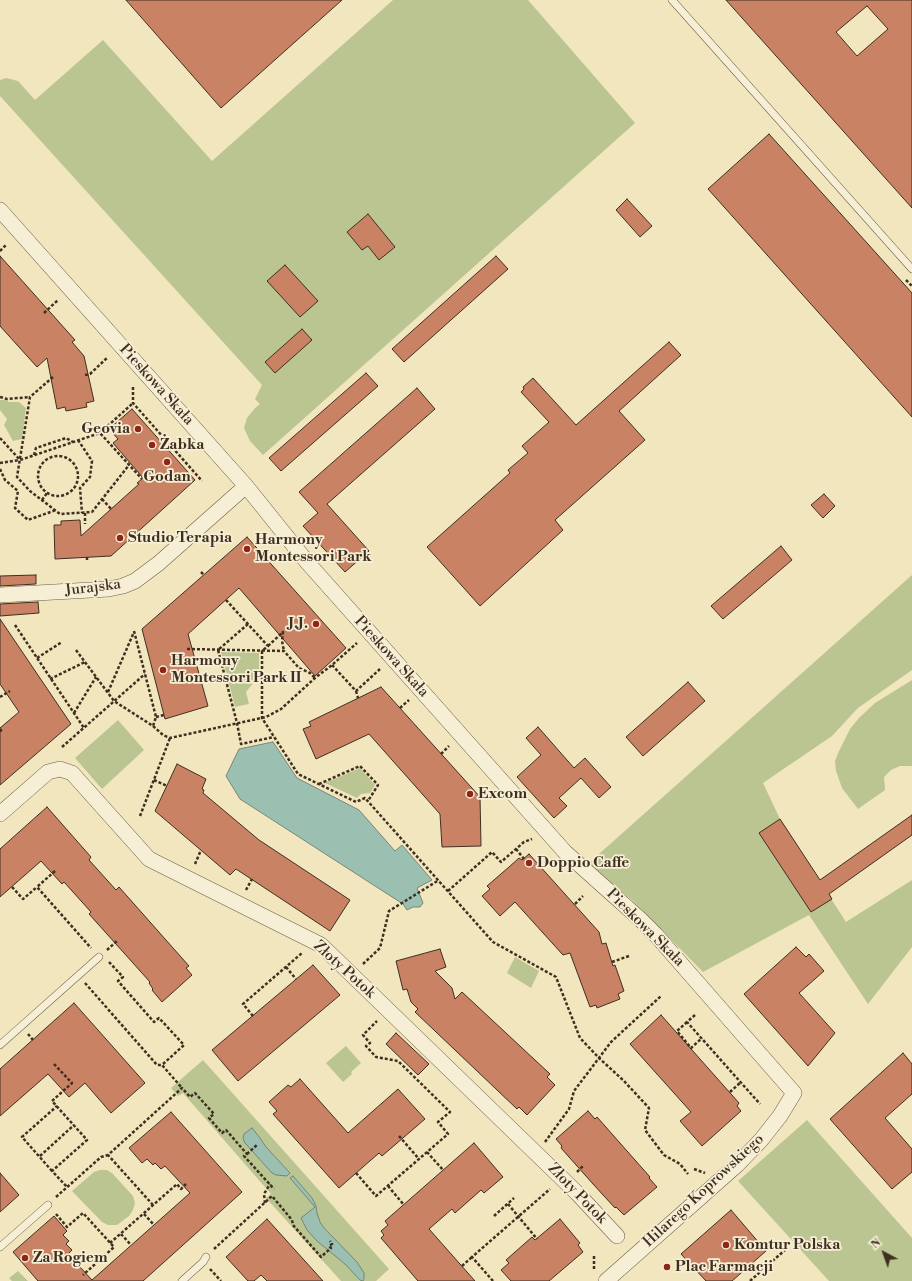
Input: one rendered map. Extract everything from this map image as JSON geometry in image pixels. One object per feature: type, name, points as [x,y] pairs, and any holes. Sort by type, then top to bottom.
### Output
[{"type":"street","name":"Pieskowa Skała","points":[[0,210],[246,486],[306,562],[565,852],[655,934],[794,1093]]},
{"type":"street","name":"Jurajska","points":[[0,595],[109,589],[123,586],[135,581],[159,563],[246,486]]},
{"type":"street","name":"Złoty Potok","points":[[0,814],[48,772],[60,769],[72,773],[149,859],[321,945],[577,1193],[617,1236]]},
{"type":"street","name":"Hilarego Koprowskiego","points":[[600,1276],[737,1165],[761,1140],[780,1116],[794,1093]]},
{"type":"lane","points":[[672,0],[912,269]]},
{"type":"lane","points":[[0,1045],[99,957]]},
{"type":"lane","points":[[0,1247],[48,1205]]},
{"type":"lane","points":[[182,1281],[203,1262],[206,1256]]},
{"type":"path","points":[[0,251],[7,244]]},
{"type":"path","points":[[44,313],[58,300]]},
{"type":"path","points":[[85,375],[90,374],[108,358]]},
{"type":"path","points":[[0,398],[7,399],[30,397],[52,377]]},
{"type":"path","points":[[133,387],[133,403],[202,481]]},
{"type":"path","points":[[30,397],[16,477],[30,491],[60,514],[92,512],[129,465]]},
{"type":"path","points":[[0,463],[20,460],[100,433],[133,403]]},
{"type":"path","points":[[100,433],[142,479]]},
{"type":"path","points":[[0,438],[20,460]]},
{"type":"path","points":[[34,455],[36,448],[66,438],[73,442]]},
{"type":"path","points":[[78,440],[92,460],[90,477],[80,488],[85,524]]},
{"type":"path","points":[[49,450],[51,457]]},
{"type":"path","points":[[51,457],[64,457],[70,460],[77,470],[78,477],[76,486],[69,493],[62,496],[54,496],[47,493],[41,488],[38,481],[40,466],[45,460],[51,457]]},
{"type":"path","points":[[0,469],[5,480],[18,491],[15,508],[28,520],[56,510]]},
{"type":"path","points":[[76,486],[80,488]]},
{"type":"path","points":[[42,500],[47,493]]},
{"type":"path","points":[[102,499],[112,510]]},
{"type":"path","points":[[201,572],[204,575]]},
{"type":"path","points":[[226,600],[268,646]]},
{"type":"path","points":[[218,650],[248,624]]},
{"type":"path","points":[[14,625],[84,728]]},
{"type":"path","points":[[108,692],[134,631],[156,717],[153,726]]},
{"type":"path","points":[[262,651],[283,632],[282,641],[284,651],[299,668],[310,673],[315,678]]},
{"type":"path","points":[[37,658],[62,642]]},
{"type":"path","points":[[76,650],[114,701],[153,726],[163,735],[170,738],[237,725],[262,718],[281,709],[357,643]]},
{"type":"path","points":[[187,649],[284,651]]},
{"type":"path","points":[[218,650],[241,744],[272,737]]},
{"type":"path","points":[[262,651],[262,718],[272,737],[298,774],[356,802],[365,798],[493,942],[556,977],[580,1038],[649,1108],[645,1130],[664,1155],[680,1164],[688,1174]]},
{"type":"path","points":[[50,678],[85,662]]},
{"type":"path","points":[[332,665],[356,691],[358,698]]},
{"type":"path","points":[[356,691],[380,669]]},
{"type":"path","points":[[62,747],[145,674]]},
{"type":"path","points":[[74,713],[96,677]]},
{"type":"path","points":[[0,697],[10,691]]},
{"type":"path","points":[[400,708],[408,700]]},
{"type":"path","points":[[156,717],[164,715]]},
{"type":"path","points":[[140,816],[170,738]]},
{"type":"path","points":[[441,754],[450,746]]},
{"type":"path","points":[[319,784],[360,766],[378,785],[368,801]]},
{"type":"path","points":[[154,780],[167,786]]},
{"type":"path","points":[[480,797],[488,789]]},
{"type":"path","points":[[448,891],[492,852],[501,862],[524,842],[533,839]]},
{"type":"path","points":[[516,849],[524,858]]},
{"type":"path","points":[[192,870],[201,850]]},
{"type":"path","points":[[12,887],[23,899],[55,871]]},
{"type":"path","points":[[243,896],[252,879]]},
{"type":"path","points":[[358,968],[380,948],[389,910],[438,881]]},
{"type":"path","points":[[37,887],[99,957],[108,961],[123,977],[118,981],[154,1022],[159,1018],[184,1045],[162,1065]]},
{"type":"path","points":[[575,904],[584,896]]},
{"type":"path","points":[[253,1016],[243,1004],[301,953]]},
{"type":"path","points":[[612,962],[629,956]]},
{"type":"path","points":[[286,967],[296,979]]},
{"type":"path","points":[[78,975],[157,1065],[162,1065],[190,1097],[195,1093],[214,1114],[209,1118],[222,1133],[226,1130],[247,1154]]},
{"type":"path","points":[[542,1146],[569,1109],[574,1091],[611,1042],[661,996]]},
{"type":"path","points":[[695,1016],[677,1031],[692,1048],[702,1038]]},
{"type":"path","points":[[356,1173],[376,1196],[449,1133],[438,1122],[450,1112],[398,1061],[376,1057],[366,1046],[370,1043],[363,1035],[382,1017]]},
{"type":"path","points":[[687,1022],[760,1104]]},
{"type":"path","points":[[52,1170],[87,1140],[52,1100],[72,1083],[54,1064]]},
{"type":"path","points":[[730,1092],[741,1082]]},
{"type":"path","points":[[83,1275],[114,1247],[83,1213],[67,1227],[48,1205],[101,1157],[108,1155],[182,1088]]},
{"type":"path","points":[[57,1106],[22,1137],[67,1187]]},
{"type":"path","points":[[40,1156],[74,1125]]},
{"type":"path","points":[[399,1136],[419,1159]]},
{"type":"path","points":[[258,1144],[244,1156],[274,1189]]},
{"type":"path","points":[[427,1152],[443,1170]]},
{"type":"path","points":[[108,1155],[153,1205]]},
{"type":"path","points":[[110,1243],[177,1184],[181,1189],[186,1184]]},
{"type":"path","points":[[265,1203],[264,1194],[270,1184]]},
{"type":"path","points":[[388,1186],[404,1205]]},
{"type":"path","points":[[462,1266],[550,1188]]},
{"type":"path","points":[[206,1256],[272,1196],[292,1220],[293,1225],[321,1256],[330,1248],[329,1246],[332,1244],[330,1241]]},
{"type":"path","points":[[494,1216],[514,1198]]},
{"type":"path","points":[[508,1204],[537,1238]]},
{"type":"path","points":[[144,1214],[154,1225]]},
{"type":"path","points":[[121,1234],[131,1245]]},
{"type":"path","points":[[750,1281],[785,1250]]},
{"type":"path","points":[[594,1256],[600,1276]]},
{"type":"path","points":[[472,1257],[493,1281]]},
{"type":"green space","points":[[393,0],[528,0],[635,123],[263,455],[250,441],[244,428],[247,418],[260,404],[255,399],[262,385],[0,96],[0,80],[6,78],[18,81],[35,100],[103,40],[212,161]]},
{"type":"green space","points":[[0,400],[19,402],[26,408],[22,439],[13,441],[4,425],[7,419],[0,410]]},
{"type":"green space","points":[[912,575],[912,670],[858,708],[832,736],[763,783],[780,819],[846,922],[912,880],[912,947],[868,1004],[809,915],[703,972],[632,900],[592,867],[590,862]]},
{"type":"green space","points":[[221,652],[259,653],[259,676],[246,692],[249,704],[235,707]]},
{"type":"green space","points":[[912,680],[912,766],[900,766],[891,770],[884,777],[885,790],[858,809],[842,788],[836,771],[835,761],[839,751],[850,729],[859,718],[875,703]]},
{"type":"green space","points":[[118,720],[144,750],[102,789],[75,758]]},
{"type":"green space","points":[[360,768],[375,785],[370,793],[361,794],[357,798],[325,783]]},
{"type":"green space","points":[[515,957],[539,971],[531,988],[507,973]]},
{"type":"green space","points":[[346,1046],[361,1063],[343,1082],[326,1063]]},
{"type":"green space","points":[[203,1060],[389,1269],[376,1281],[341,1281],[266,1198],[271,1194],[183,1093],[178,1096],[171,1088]]},
{"type":"green space","points":[[807,1120],[912,1238],[912,1281],[829,1281],[738,1181]]},
{"type":"green space","points":[[107,1170],[112,1173],[133,1196],[135,1203],[133,1210],[129,1216],[117,1225],[108,1225],[102,1222],[72,1191],[94,1172]]},
{"type":"green space","points":[[18,1271],[28,1281],[12,1281],[9,1278]]},
{"type":"shaded area","points":[[273,742],[297,778],[359,810],[395,851],[402,845],[432,880],[417,888],[423,903],[420,907],[413,907],[407,910],[403,904],[240,799],[226,776],[239,749]]},
{"type":"shaded area","points":[[252,1128],[266,1147],[290,1173],[287,1176],[272,1173],[245,1143],[243,1138],[244,1134]]},
{"type":"shaded area","points":[[293,1176],[312,1198],[316,1206],[320,1222],[324,1228],[357,1262],[364,1273],[363,1281],[360,1280],[345,1264],[317,1241],[307,1230],[301,1218],[315,1207],[290,1178]]},
{"type":"building","points":[[126,0],[342,0],[221,108]]},
{"type":"building","points":[[726,0],[912,0],[912,208]],"holes":[[[867,6],[888,29],[857,56],[836,32]]]},
{"type":"building","points":[[769,134],[912,293],[912,417],[708,189]]},
{"type":"building","points":[[627,199],[652,226],[640,237],[616,210]]},
{"type":"building","points":[[368,214],[395,247],[379,260],[368,246],[362,250],[347,232]]},
{"type":"building","points":[[0,256],[75,340],[72,342],[84,356],[94,401],[86,403],[87,407],[66,411],[65,407],[57,409],[47,358],[37,367],[0,326]]},
{"type":"building","points":[[496,256],[508,269],[404,362],[392,349]]},
{"type":"building","points":[[285,265],[318,301],[300,317],[267,281]]},
{"type":"building","points":[[302,329],[312,340],[275,373],[265,362]]},
{"type":"building","points":[[669,342],[681,355],[619,411],[645,440],[555,520],[563,530],[480,606],[427,547],[510,473],[508,470],[528,453],[522,446],[549,422],[521,392],[524,389],[523,387],[533,378],[576,425]]},
{"type":"building","points":[[366,373],[378,386],[281,471],[269,458]]},
{"type":"building","points":[[417,388],[435,409],[327,504],[369,551],[345,572],[303,526],[318,513],[299,492]]},
{"type":"building","points":[[132,409],[195,480],[111,556],[55,559],[54,525],[61,525],[61,521],[80,520],[81,536],[139,484],[137,483],[143,478],[113,443],[118,439],[109,429]]},
{"type":"building","points":[[824,494],[835,506],[823,518],[811,505]]},
{"type":"building","points":[[247,537],[346,648],[315,676],[239,588],[188,634],[208,706],[165,719],[142,629]]},
{"type":"building","points":[[781,546],[792,560],[723,619],[711,606]]},
{"type":"building","points":[[36,575],[36,584],[0,586],[0,576]]},
{"type":"building","points":[[38,602],[39,613],[0,616],[0,604]]},
{"type":"building","points":[[0,619],[71,724],[0,785],[0,728],[19,712],[0,684]]},
{"type":"building","points":[[688,682],[705,701],[643,756],[626,737]]},
{"type":"building","points":[[381,687],[480,797],[481,846],[442,847],[440,814],[369,734],[316,759],[303,729],[311,726],[309,722]]},
{"type":"building","points":[[538,727],[574,768],[585,758],[611,787],[599,798],[581,778],[559,798],[567,806],[554,818],[517,777],[541,755],[526,738]]},
{"type":"building","points":[[177,764],[206,779],[202,789],[204,790],[203,793],[259,840],[350,900],[330,931],[236,869],[230,875],[155,811]]},
{"type":"building","points":[[47,807],[91,857],[89,860],[116,890],[119,887],[189,966],[186,968],[192,975],[162,1002],[152,990],[153,989],[149,983],[150,982],[89,914],[91,912],[64,882],[62,884],[41,861],[0,897],[0,849]]},
{"type":"building","points":[[912,815],[912,835],[829,894],[832,899],[811,912],[759,833],[780,819],[820,880]]},
{"type":"building","points":[[529,854],[599,932],[602,944],[606,943],[613,966],[615,965],[624,991],[618,994],[620,999],[597,1008],[596,1005],[590,1007],[570,953],[563,955],[515,902],[500,916],[482,896],[490,889],[487,886],[519,858],[522,860]]},
{"type":"building","points":[[796,947],[806,957],[809,954],[824,971],[799,993],[835,1033],[808,1066],[744,994]]},
{"type":"building","points":[[440,949],[446,967],[435,971],[452,988],[455,999],[462,992],[550,1074],[547,1077],[555,1085],[527,1115],[519,1107],[517,1109],[415,1012],[418,1009],[411,1002],[407,989],[403,990],[396,961]]},
{"type":"building","points":[[313,965],[340,995],[238,1081],[212,1050]]},
{"type":"building","points":[[74,1003],[145,1083],[111,1113],[85,1083],[69,1097],[48,1074],[0,1116],[0,1069]]},
{"type":"building","points":[[661,1015],[739,1103],[737,1106],[741,1111],[702,1146],[680,1121],[691,1112],[630,1044]]},
{"type":"building","points":[[396,1033],[429,1064],[418,1075],[386,1044]]},
{"type":"building","points":[[903,1053],[912,1064],[912,1094],[885,1118],[912,1149],[912,1172],[892,1189],[830,1119]]},
{"type":"building","points":[[300,1079],[348,1133],[398,1089],[425,1119],[382,1156],[379,1153],[339,1188],[273,1114],[277,1111],[269,1102],[288,1085],[291,1087]]},
{"type":"building","points":[[588,1111],[595,1119],[597,1117],[657,1187],[624,1215],[616,1207],[615,1208],[593,1184],[561,1148],[562,1146],[556,1139]]},
{"type":"building","points":[[171,1112],[242,1192],[143,1281],[38,1281],[13,1252],[54,1216],[67,1231],[63,1235],[69,1241],[66,1244],[72,1250],[68,1254],[92,1280],[190,1193],[165,1166],[161,1169],[155,1163],[153,1165],[147,1159],[142,1163],[129,1148]]},
{"type":"building","points":[[474,1143],[503,1177],[484,1193],[481,1190],[455,1213],[452,1209],[429,1229],[475,1281],[418,1281],[381,1238],[384,1235],[381,1231],[388,1225],[385,1221]]},
{"type":"building","points":[[0,1173],[19,1195],[0,1212]]},
{"type":"building","name":"Komtur Polska","points":[[731,1210],[766,1251],[732,1281],[706,1281],[681,1254]]},
{"type":"building","points":[[267,1219],[323,1281],[267,1281],[261,1275],[254,1281],[248,1281],[226,1257]]},
{"type":"building","points":[[560,1219],[580,1243],[578,1245],[583,1252],[549,1281],[511,1281],[501,1270],[509,1263],[506,1260],[532,1237],[535,1240]]},
{"type":"place","name":"Geovia","points":[[138,429]]},
{"type":"place","name":"Żabka","points":[[152,445]]},
{"type":"place","name":"Godan","points":[[167,462]]},
{"type":"place","name":"Studio Terapia","points":[[120,538]]},
{"type":"place","name":"Harmony Montessori Park","points":[[247,549]]},
{"type":"place","name":"J.J.","points":[[316,624]]},
{"type":"place","name":"Harmony Montessori Park II","points":[[163,670]]},
{"type":"place","name":"Excom","points":[[470,794]]},
{"type":"place","name":"Doppio Caffe","points":[[529,863]]},
{"type":"place","name":"Komtur Polska","points":[[726,1245]]},
{"type":"place","name":"Za Rogiem","points":[[25,1258]]},
{"type":"place","name":"Plac Farmacji","points":[[667,1267]]}]
